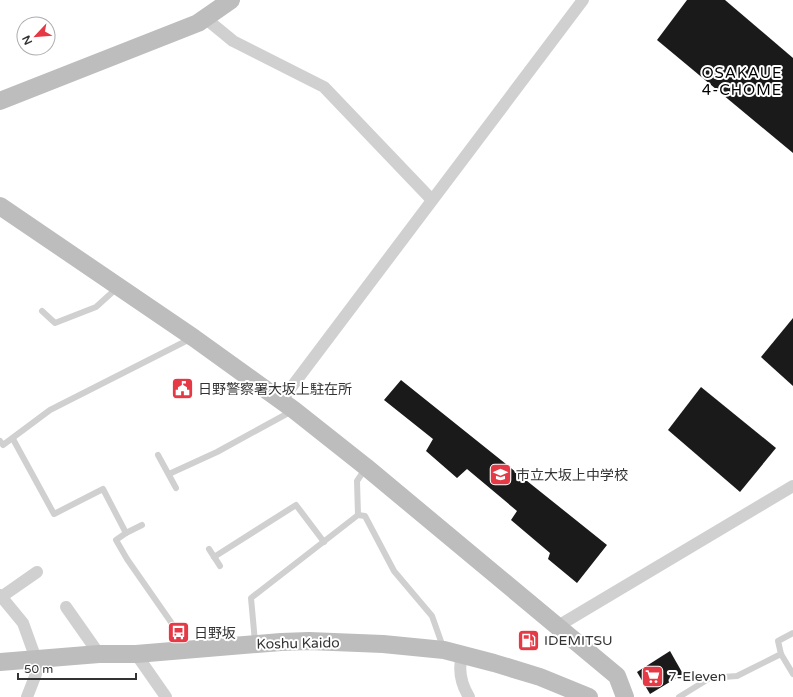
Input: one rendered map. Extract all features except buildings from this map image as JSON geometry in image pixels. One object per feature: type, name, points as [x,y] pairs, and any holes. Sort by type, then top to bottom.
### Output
[{"type":"street","points":[[287,406],[432,200],[583,0]]},
{"type":"street","points":[[0,101],[198,23],[223,2]]},
{"type":"street","points":[[205,18],[233,41],[324,87],[432,200]]},
{"type":"street","points":[[0,206],[194,338],[287,406],[366,467],[617,676],[625,692],[625,697]]},
{"type":"street","points":[[558,626],[793,486]]},
{"type":"street","points":[[27,697],[36,674],[36,659],[23,623],[1,596],[37,572]]},
{"type":"street","points":[[66,607],[99,654]]},
{"type":"street","name":"Koshu Kaido","points":[[0,662],[99,654],[136,654],[309,641],[362,643],[444,650],[540,677],[590,697]]},
{"type":"street","points":[[136,654],[166,697]]},
{"type":"street","points":[[462,655],[459,666],[460,675],[469,697]]},
{"type":"lane","points":[[42,311],[55,323],[96,306],[118,287]]},
{"type":"lane","points":[[0,441],[3,445],[50,410],[194,338]]},
{"type":"lane","points":[[169,474],[217,452],[287,406]]},
{"type":"lane","points":[[13,439],[54,514],[103,490],[126,533]]},
{"type":"lane","points":[[158,455],[176,488]]},
{"type":"lane","points":[[358,515],[357,481],[366,467]]},
{"type":"lane","points":[[214,557],[296,505],[324,542]]},
{"type":"lane","points":[[256,644],[250,598],[358,515],[365,516],[394,571],[432,616],[444,650]]},
{"type":"lane","points":[[142,525],[116,540],[127,559],[190,649]]},
{"type":"lane","points":[[209,549],[220,566]]},
{"type":"lane","points":[[793,633],[778,641],[781,654],[793,674]]},
{"type":"lane","points":[[679,697],[710,678],[737,676],[781,654]]},
{"type":"place","name":"日野警察署大坂上駐在所","points":[[182,389]]},
{"type":"place","name":"市立大坂上中学校","points":[[501,475]]},
{"type":"place","name":"日野坂","points":[[179,633]]},
{"type":"place","name":"IDEMITSU","points":[[529,640]]},
{"type":"place","name":"7-Eleven","points":[[653,676]]},
{"type":"district","name":"OSAKAUE 4-CHOME","points":[[742,82]]}]
